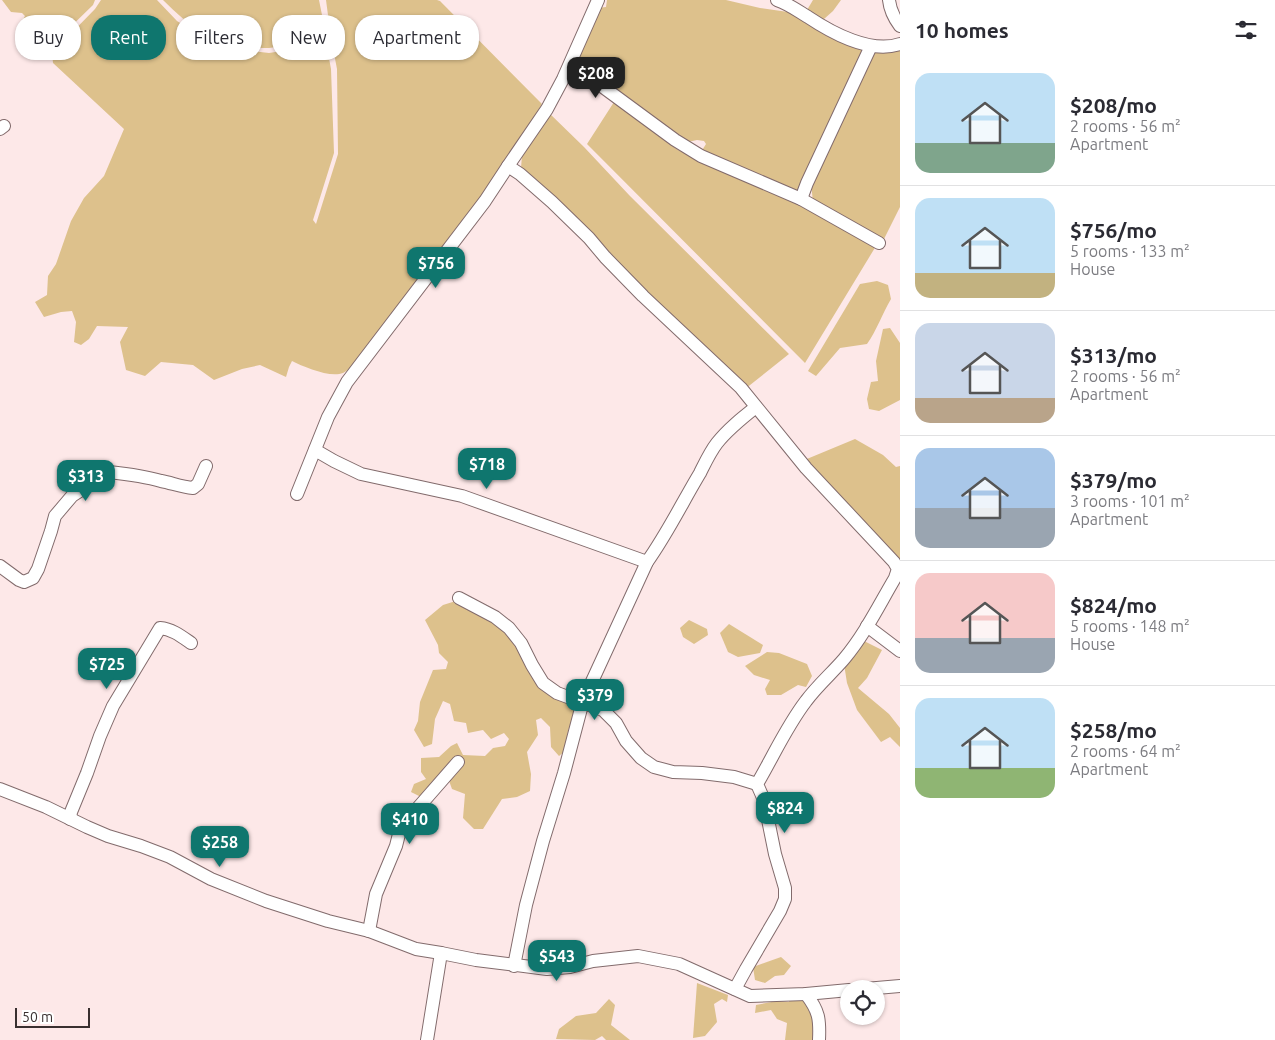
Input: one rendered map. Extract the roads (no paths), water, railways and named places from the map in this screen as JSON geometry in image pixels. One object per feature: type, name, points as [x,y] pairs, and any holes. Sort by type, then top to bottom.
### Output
[{"type":"street","points":[[297,494],[328,417],[347,382],[485,201],[547,109],[570,65],[598,0]]},
{"type":"street","points":[[777,0],[787,3],[808,18],[838,35],[871,46],[884,47],[900,44]]},
{"type":"street","points":[[889,0],[894,18],[900,26]]},
{"type":"street","points":[[801,199],[871,46]]},
{"type":"street","points":[[570,65],[701,156],[801,199],[879,244]]},
{"type":"street","points":[[508,166],[520,174],[558,208],[643,296],[694,346],[720,367],[741,388],[806,468],[894,562],[898,569],[896,578],[867,626],[844,660],[805,702],[757,784]]},
{"type":"street","points":[[514,966],[528,896],[583,701],[647,562],[662,541],[716,444],[734,425],[756,407]]},
{"type":"street","points":[[315,450],[361,474],[462,496],[647,562]]},
{"type":"street","points":[[0,566],[24,582],[32,578],[38,570],[55,516],[72,496],[110,472],[144,477],[192,488],[198,484],[206,466]]},
{"type":"street","points":[[459,598],[495,617],[509,628],[521,643],[543,682],[557,693],[583,701],[603,710],[616,722],[626,741],[640,758],[654,767],[673,772],[702,773],[734,778],[757,784]]},
{"type":"street","points":[[867,626],[900,651]]},
{"type":"street","points":[[70,819],[71,812],[113,706],[160,628],[166,628],[191,642]]},
{"type":"street","points":[[369,932],[376,894],[399,834],[416,810],[458,762]]},
{"type":"street","points":[[735,989],[785,899],[785,888],[775,854],[764,800],[757,784]]},
{"type":"street","points":[[0,789],[46,807],[108,836],[170,857],[211,879],[266,902],[369,932],[416,949],[514,966],[547,969],[638,956],[679,964],[750,996],[840,991]]},
{"type":"street","points":[[427,1040],[441,953]]},
{"type":"street","points":[[885,987],[900,986]]},
{"type":"street","points":[[806,994],[817,1011],[819,1040]]}]
